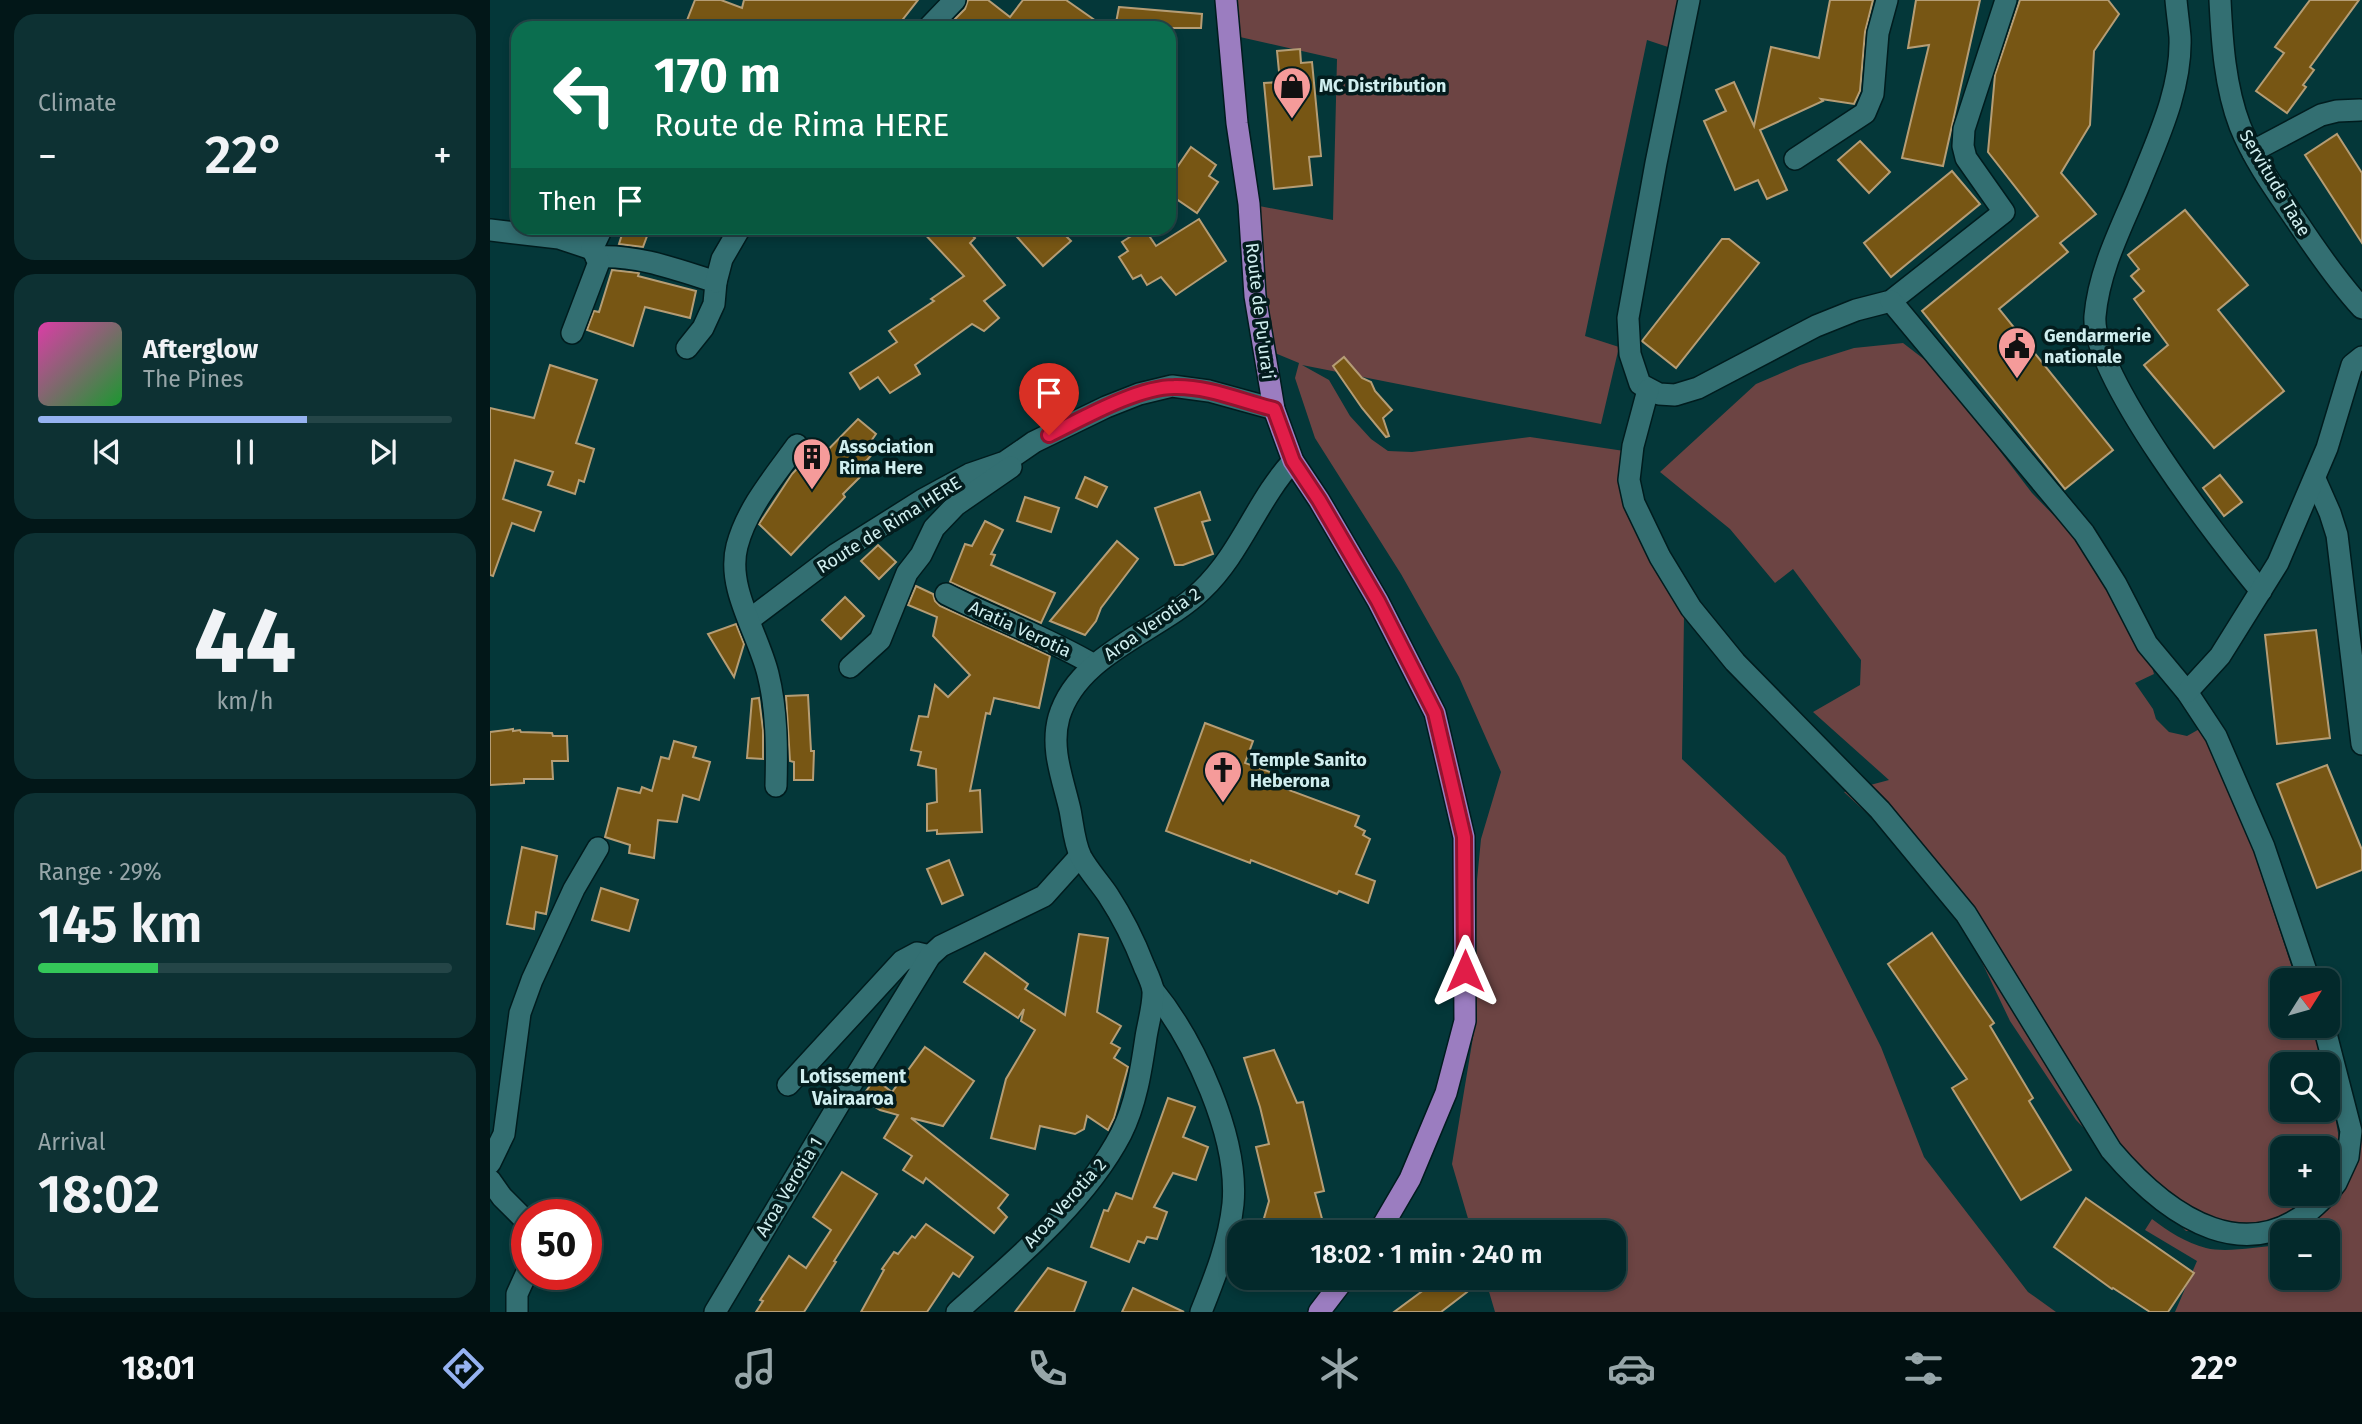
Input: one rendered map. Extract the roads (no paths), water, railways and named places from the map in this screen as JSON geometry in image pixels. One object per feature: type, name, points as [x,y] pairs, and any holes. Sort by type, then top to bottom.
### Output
[{"type":"main road","name":"Route de Pu'ura'i","points":[[1226,0],[1237,123],[1249,204],[1255,296],[1274,409],[1293,461],[1378,601],[1435,713],[1464,837],[1465,1021],[1446,1093],[1410,1179],[1386,1220]]},
{"type":"main road","points":[[1320,1312],[1336,1290]]},
{"type":"street","points":[[935,21],[954,0]]},
{"type":"street","points":[[1689,0],[1628,318],[1630,354],[1640,384],[1659,394],[1675,395],[1698,388],[1816,326],[1856,310],[1891,301],[2004,212],[1966,158],[1963,146],[1964,129],[2006,0]]},
{"type":"street","points":[[1795,159],[1865,113],[1872,93],[1878,33],[1887,0]]},
{"type":"street","points":[[2176,0],[2180,39],[2176,78],[2161,131],[2106,263],[2095,318],[2101,351],[2120,392],[2232,557],[2261,592]]},
{"type":"street","name":"Servitude Taae","points":[[2220,0],[2231,97],[2240,126],[2275,190],[2331,271],[2362,308]]},
{"type":"street","points":[[2253,153],[2321,116],[2337,111],[2360,110]]},
{"type":"street","points":[[490,230],[511,232]]},
{"type":"street","points":[[533,235],[559,238],[594,253],[663,266],[716,282]]},
{"type":"street","points":[[572,332],[596,274],[599,262],[594,253],[600,235]]},
{"type":"street","points":[[687,348],[703,328],[714,304],[722,259],[736,235]]},
{"type":"street","points":[[1891,301],[2084,533],[2116,584],[2147,643],[2187,692],[2216,736],[2264,847],[2305,968]]},
{"type":"street","points":[[2187,692],[2220,656],[2278,563],[2327,448],[2352,365],[2362,356]]},
{"type":"street","name":"Route de Rima HERE","points":[[749,620],[835,555],[879,526],[970,474],[1005,462],[1034,442],[1106,407],[1139,394],[1172,386],[1209,391],[1274,409]]},
{"type":"street","points":[[1648,390],[1633,446],[1629,480],[1634,503],[1666,567],[1691,608],[1735,662],[1880,810],[1966,914],[2079,1099],[2119,1159],[2135,1177],[2179,1213],[2208,1227],[2244,1234],[2263,1233],[2295,1222],[2313,1206]]},
{"type":"street","points":[[850,667],[880,640],[907,573],[921,555],[934,528],[956,505],[1024,458],[1034,442]]},
{"type":"street","points":[[776,786],[777,747],[768,675],[756,636],[741,602],[734,574],[736,549],[742,529],[755,503],[797,445]]},
{"type":"street","name":"Aroa Verotia 2","points":[[1200,1312],[1214,1280],[1230,1226],[1234,1184],[1222,1126],[1204,1073],[1172,1013],[1153,990],[1129,928],[1080,856],[1060,775],[1056,730],[1066,701],[1094,665],[1185,604],[1215,577],[1241,541],[1267,493],[1293,461]]},
{"type":"street","points":[[2315,479],[2337,535],[2362,744]]},
{"type":"street","name":"Aratia Verotia","points":[[946,594],[1094,665]]},
{"type":"street","points":[[490,1163],[504,1135],[520,1013],[532,980],[574,889],[598,848]]},
{"type":"street","name":"Aroa Verotia 1","points":[[715,1312],[930,956],[942,946],[1044,896],[1080,856]]},
{"type":"street","name":"Aroa Verotia 1","points":[[788,1085],[902,961],[917,953],[930,956]]},
{"type":"street","name":"Aroa Verotia 2","points":[[957,1312],[1039,1236],[1079,1194],[1110,1153],[1122,1132],[1136,1096],[1153,990]]},
{"type":"street","points":[[2326,1038],[2351,1131],[2348,1157],[2340,1174]]},
{"type":"street","points":[[490,1180],[511,1207]]},
{"type":"street","points":[[517,1312],[519,1290]]},
{"type":"place","name":"MC Distribution","points":[[1292,120]]},
{"type":"place","name":"Gendarmerie nationale","points":[[2017,380]]},
{"type":"place","name":"Association Rima Here","points":[[812,491]]},
{"type":"place","name":"Temple Sanito Heberona","points":[[1223,804]]},
{"type":"district","name":"Lotissement Vairaaroa","points":[[853,1087]]}]
